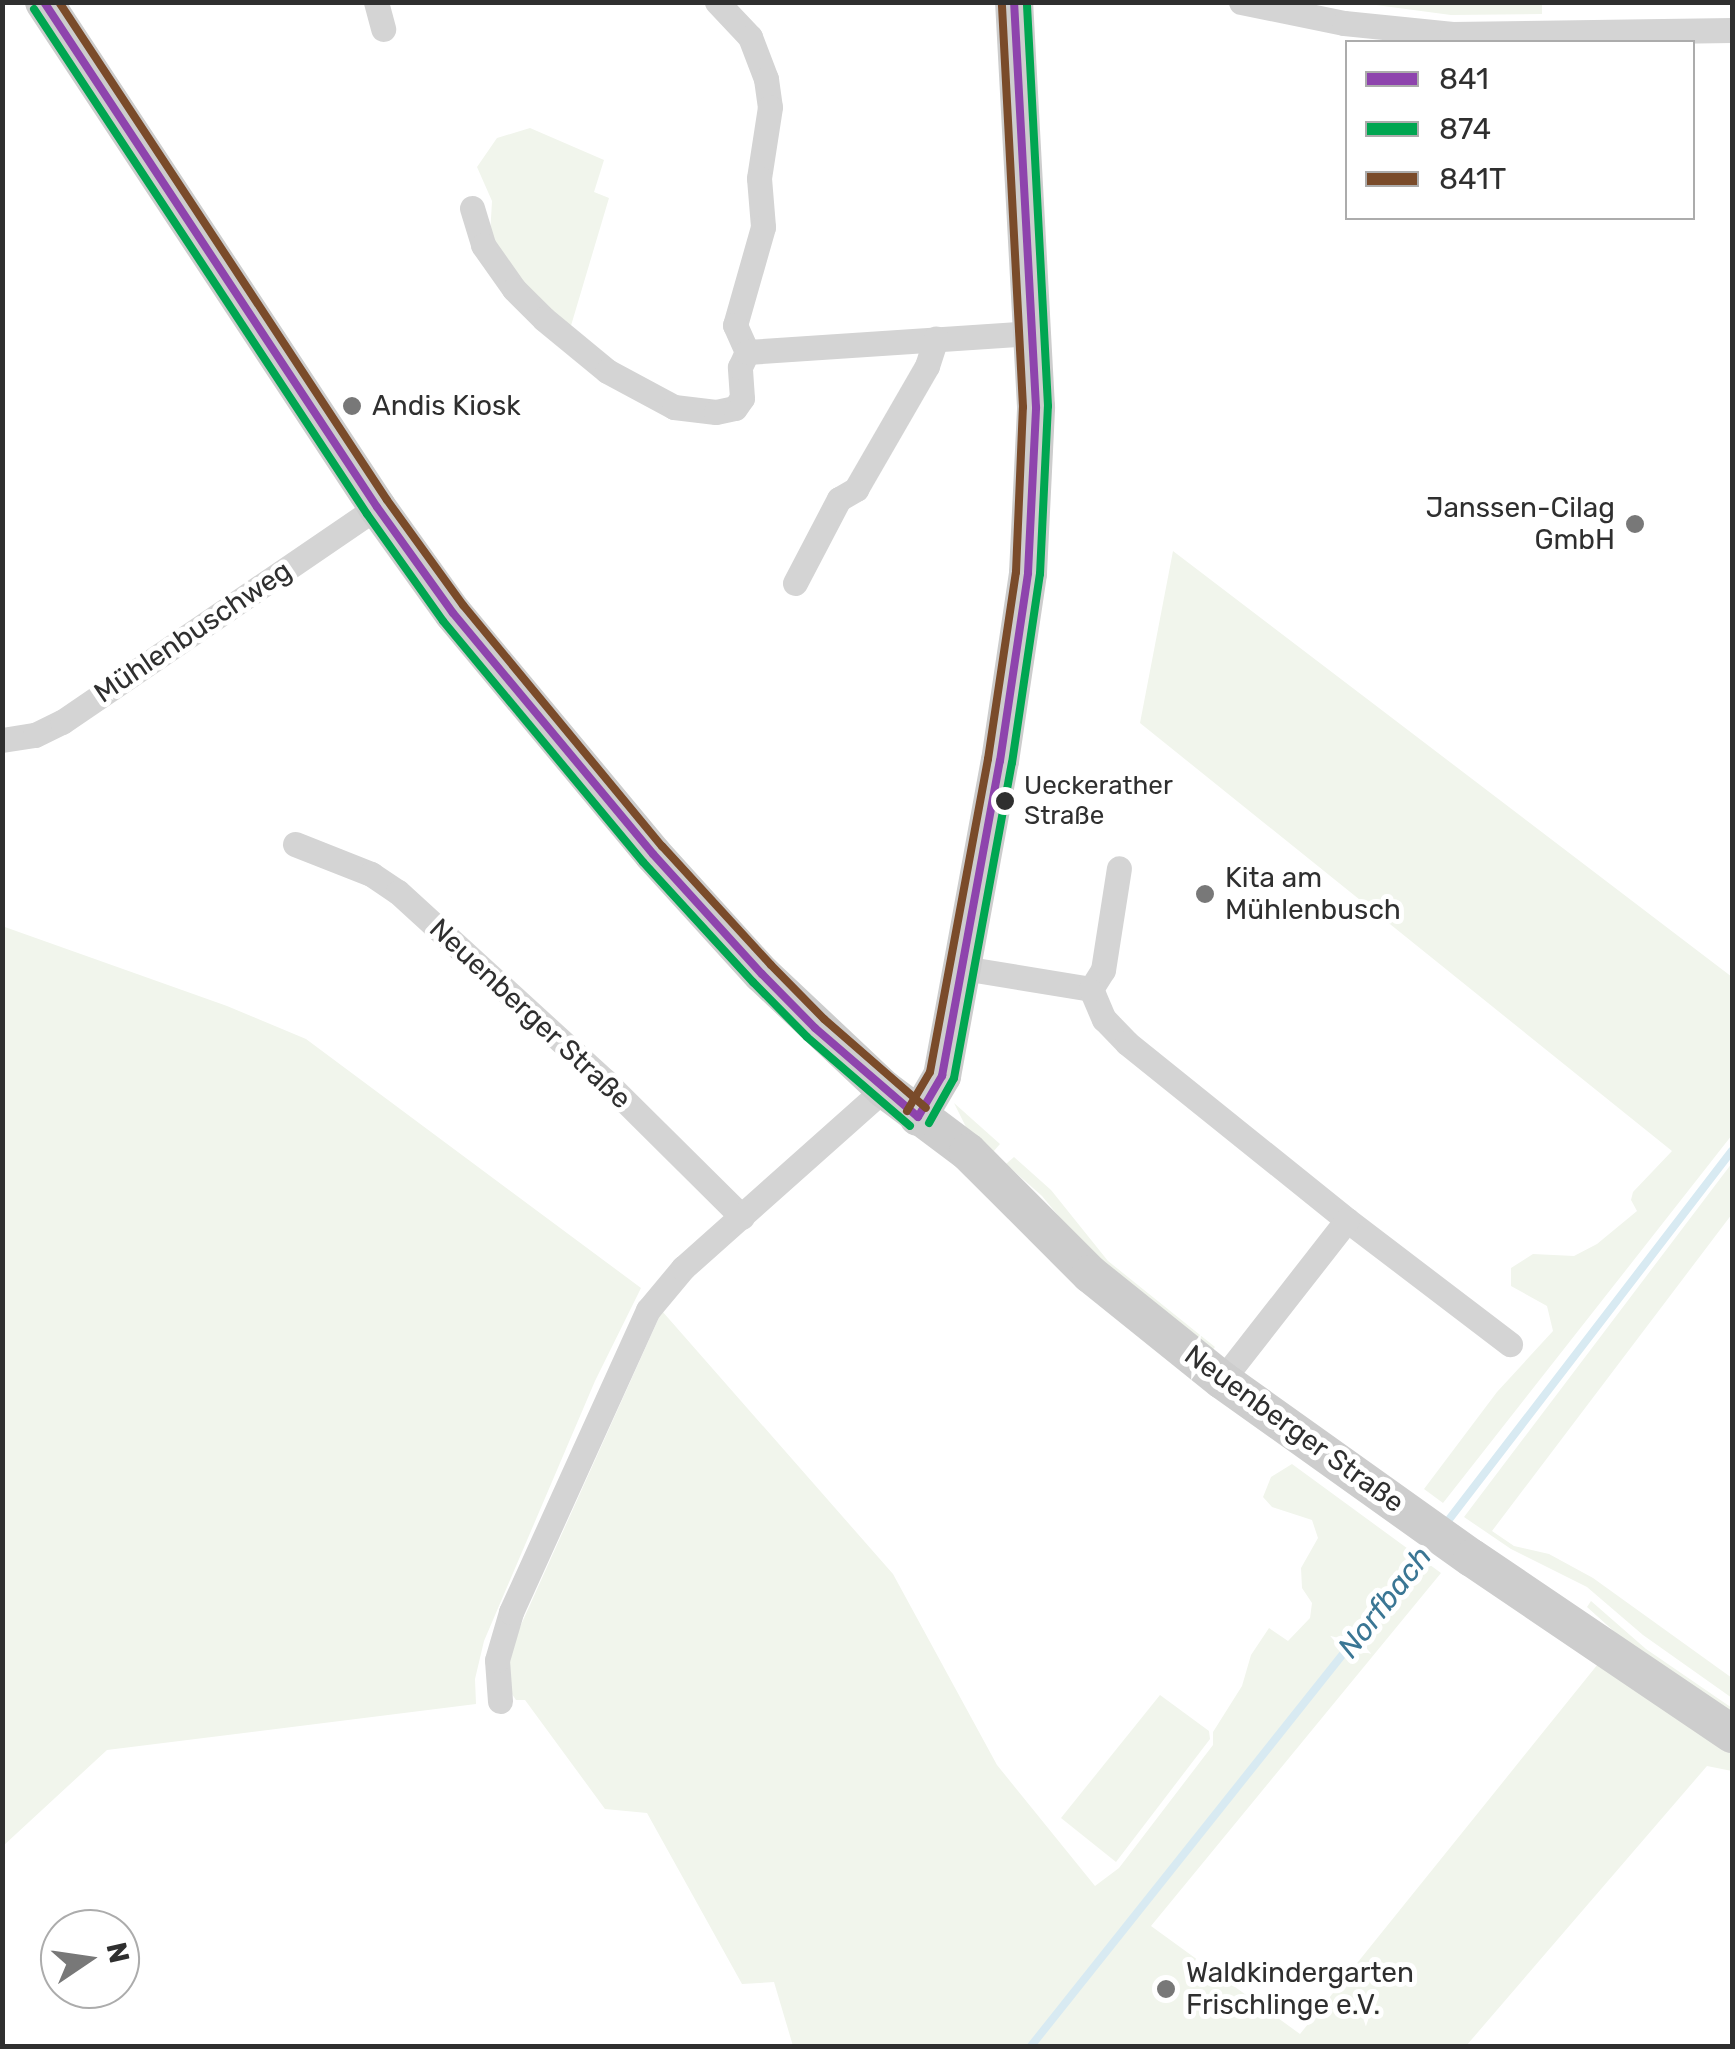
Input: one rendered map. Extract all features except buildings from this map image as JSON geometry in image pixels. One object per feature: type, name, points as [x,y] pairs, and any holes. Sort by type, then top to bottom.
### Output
[{"type":"street","name":"Neuenberger Straße","points":[[44,2],[377,507],[489,659],[652,854],[762,974],[884,1090],[968,1152],[1090,1274],[1222,1380],[1465,1553],[1732,1734]]},
{"type":"street","points":[[376,2],[383,29]]},
{"type":"street","points":[[717,2],[750,37],[766,78],[770,107],[759,178],[763,227],[735,325],[737,337],[748,352]]},
{"type":"street","points":[[918,1117],[942,1076],[1028,573],[1036,457],[1034,332],[1014,2]]},
{"type":"street","points":[[1241,2],[1344,23],[1452,34],[1732,30]]},
{"type":"street","points":[[472,208],[483,245],[514,289],[572,345],[619,379],[674,407],[726,411],[742,398],[740,367],[748,352]]},
{"type":"street","points":[[748,352],[1034,332]]},
{"type":"street","points":[[795,582],[839,499],[856,489],[874,458],[927,366],[936,338]]},
{"type":"street","name":"Mühlenbuschweg","points":[[2,740],[35,735],[62,722],[377,507]]},
{"type":"street","name":"Neuenberger Straße","points":[[296,844],[371,874],[398,892],[606,1082],[742,1216]]},
{"type":"street","points":[[1091,989],[1104,970],[1119,868]]},
{"type":"street","points":[[963,968],[1091,989]]},
{"type":"street","points":[[1091,989],[1114,1032],[1346,1220],[1510,1344]]},
{"type":"street","points":[[500,1701],[497,1660],[510,1612],[648,1310],[683,1268],[884,1090]]},
{"type":"street","points":[[1222,1380],[1346,1220]]},
{"type":"shaded area","points":[[1361,3],[1542,3],[1542,14],[1451,15]]},
{"type":"shaded area","points":[[530,128],[604,160],[594,192],[609,198],[570,329],[522,282],[490,236],[492,201],[477,167],[497,138]]},
{"type":"shaded area","points":[[1173,551],[1732,977],[1732,1135],[1443,1503],[1424,1489],[1497,1392],[1553,1331],[1547,1306],[1511,1286],[1511,1268],[1533,1254],[1574,1256],[1597,1244],[1637,1211],[1631,1200],[1633,1192],[1672,1151],[1140,723]]},
{"type":"shaded area","points":[[2,926],[227,1006],[306,1039],[641,1288],[595,1381],[484,1641],[475,1679],[476,1704],[107,1750],[3,1846]]},
{"type":"shaded area","points":[[954,1103],[1000,1144],[993,1152],[966,1127]]},
{"type":"shaded area","points":[[1014,1157],[1051,1190],[1108,1261],[1215,1347],[1209,1354],[1090,1254],[1042,1196],[1006,1164]]},
{"type":"shaded area","points":[[1732,1163],[1732,1214],[1492,1531],[1514,1546],[1549,1554],[1593,1578],[1732,1678],[1732,1698],[1643,1635],[1587,1587],[1511,1549],[1464,1517]]},
{"type":"shaded area","points":[[662,1311],[893,1574],[997,1765],[1095,1886],[1119,1868],[1213,1745],[1213,1732],[1242,1686],[1251,1655],[1269,1628],[1288,1641],[1310,1618],[1312,1603],[1302,1588],[1301,1568],[1318,1538],[1312,1520],[1272,1507],[1263,1497],[1271,1477],[1292,1464],[1441,1573],[1151,1926],[1300,2034],[1602,1659],[1732,1749],[1732,1771],[1707,1766],[1466,2046],[793,2046],[774,1982],[742,1984],[647,1813],[605,1809],[525,1700],[516,1700],[505,1684],[507,1656]]},
{"type":"shaded area","points":[[1591,1601],[1646,1649],[1732,1708],[1732,1718],[1627,1643],[1587,1607]]},
{"type":"shaded area","points":[[1160,1695],[1209,1731],[1210,1739],[1116,1862],[1061,1818]]},
{"type":"waterway","name":"Norfbach","points":[[1444,1526],[1732,1151]]},
{"type":"waterway","name":"Norfbach","points":[[1031,2046],[1433,1541]]},
{"type":"transit line","name":"841","points":[[44,2],[377,507],[453,613],[653,854],[762,974],[815,1028],[918,1117]]},
{"type":"transit line","name":"841T","points":[[59,2],[387,500],[463,605],[662,846],[771,965],[824,1019],[926,1108]]},
{"type":"transit line","name":"841","points":[[918,1117],[942,1076],[1000,761],[1028,573],[1036,407],[1014,2]]},
{"type":"transit line","name":"874","points":[[929,1123],[954,1078],[1012,763],[1040,574],[1048,406],[1027,2]]},
{"type":"transit line","name":"841T","points":[[907,1111],[930,1072],[988,759],[1016,572],[1023,407],[1002,3]]},
{"type":"transit line","name":"874","points":[[34,9],[367,514],[443,621],[643,862],[753,982],[807,1037],[910,1126]]},
{"type":"place","name":"Andis Kiosk","points":[[352,406]]},
{"type":"place","name":"Janssen-Cilag GmbH","points":[[1635,524]]},
{"type":"place","name":"Ueckerather Straße","points":[[1005,801]]},
{"type":"place","name":"Kita am Mühlenbusch","points":[[1205,894]]},
{"type":"place","name":"Waldkindergarten Frischlinge e.V.","points":[[1166,1989]]}]
